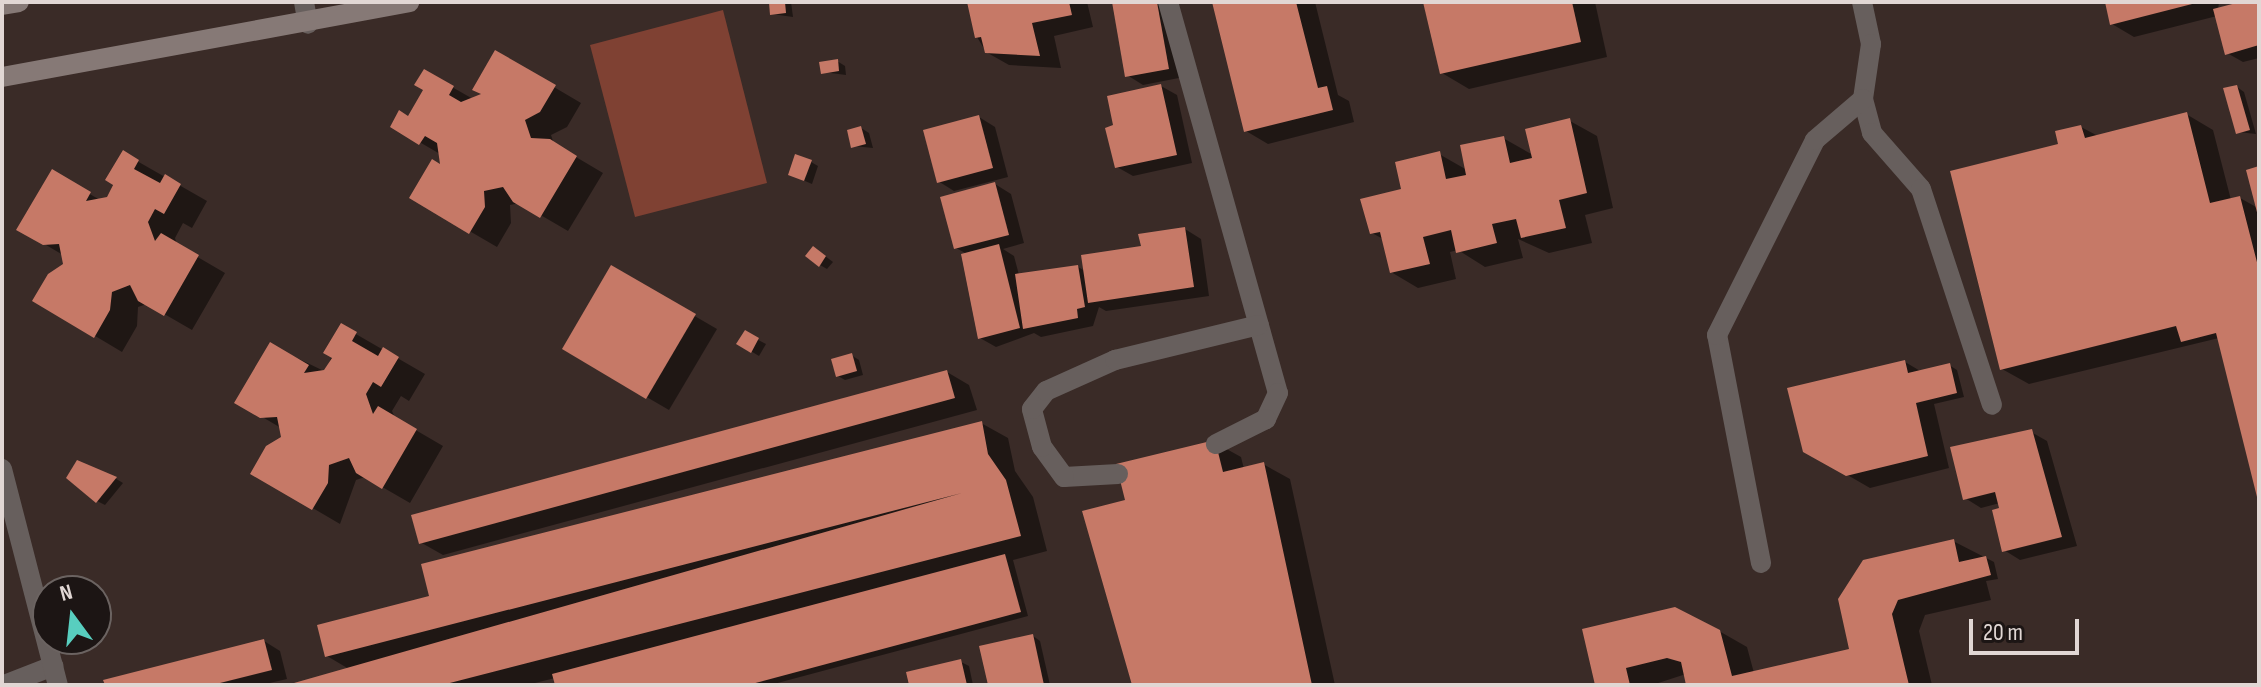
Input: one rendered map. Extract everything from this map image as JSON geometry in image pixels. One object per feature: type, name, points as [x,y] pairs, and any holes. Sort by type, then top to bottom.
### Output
[{"type":"main road","points":[[2,5],[19,2]]},
{"type":"main road","points":[[2,77],[308,24],[409,2]]},
{"type":"street","points":[[304,2],[308,24]]},
{"type":"street","points":[[1168,2],[1278,393],[1266,419],[1216,444]]},
{"type":"street","points":[[1862,2],[1871,44],[1863,99],[1872,133],[1921,189],[1992,405]]},
{"type":"street","points":[[1761,563],[1717,335],[1815,140],[1863,99]]},
{"type":"street","points":[[1118,474],[1064,477],[1042,447],[1032,409],[1046,391],[1115,360],[1259,325]]},
{"type":"street","points":[[2,469],[55,675],[4,685]]},
{"type":"shaded area","points":[[723,10],[767,183],[635,217],[590,45]]},
{"type":"building","points":[[769,2],[785,2],[786,13],[770,15]]},
{"type":"building","points":[[967,2],[1069,2],[1072,15],[1032,23],[1040,56],[985,53],[981,37],[975,38]]},
{"type":"building","points":[[1112,2],[1157,2],[1169,69],[1125,77]]},
{"type":"building","points":[[1212,2],[1296,2],[1318,88],[1327,86],[1333,110],[1244,132]]},
{"type":"building","points":[[1423,2],[1572,2],[1581,42],[1440,74]]},
{"type":"building","points":[[2105,2],[2196,2],[2196,3],[2110,25]]},
{"type":"building","points":[[2240,2],[2258,2],[2259,45],[2225,55],[2213,9]]},
{"type":"building","points":[[495,50],[556,85],[540,112],[525,120],[531,138],[550,139],[577,156],[540,218],[513,202],[503,187],[484,191],[485,207],[469,234],[409,198],[432,159],[440,164],[437,143],[425,136],[419,145],[390,127],[399,110],[408,116],[423,90],[414,85],[424,69],[454,86],[449,95],[461,102],[481,94],[472,90]]},
{"type":"building","points":[[838,59],[839,71],[821,74],[819,62]]},
{"type":"building","points":[[1161,84],[1177,155],[1115,168],[1105,128],[1113,125],[1107,96]]},
{"type":"building","points":[[2237,85],[2250,130],[2236,134],[2223,88]]},
{"type":"building","points":[[2187,112],[2210,203],[2240,196],[2259,270],[2259,505],[2216,333],[2181,342],[2176,326],[2000,370],[1950,171],[2058,144],[2055,131],[2081,125],[2085,138]]},
{"type":"building","points":[[979,115],[993,168],[937,183],[923,130]]},
{"type":"building","points":[[1570,118],[1587,193],[1559,200],[1566,228],[1521,238],[1516,219],[1492,224],[1497,243],[1456,253],[1451,230],[1423,237],[1430,264],[1390,273],[1380,232],[1370,234],[1360,199],[1401,189],[1395,162],[1440,151],[1446,179],[1466,175],[1460,145],[1504,136],[1510,163],[1532,158],[1525,129]]},
{"type":"building","points":[[861,126],[866,144],[851,148],[847,130]]},
{"type":"building","points":[[123,150],[139,160],[134,169],[160,183],[165,174],[181,184],[164,214],[155,209],[148,222],[155,241],[161,233],[199,255],[164,316],[138,301],[130,285],[112,292],[110,310],[94,338],[32,301],[48,274],[63,264],[59,244],[43,245],[16,230],[52,169],[91,192],[86,201],[107,197],[113,185],[105,180]]},
{"type":"building","points":[[795,154],[812,160],[804,181],[788,175]]},
{"type":"building","points":[[2259,166],[2259,216],[2258,216],[2246,170]]},
{"type":"building","points":[[995,182],[1009,235],[954,249],[940,197]]},
{"type":"building","points":[[1185,227],[1194,287],[1088,303],[1081,255],[1141,246],[1138,234]]},
{"type":"building","points":[[999,244],[1020,328],[978,339],[961,254]]},
{"type":"building","points":[[813,246],[826,256],[819,267],[805,256]]},
{"type":"building","points":[[611,265],[696,314],[646,399],[562,349]]},
{"type":"building","points":[[1078,265],[1085,307],[1077,309],[1078,318],[1023,329],[1015,274]]},
{"type":"building","points":[[341,323],[357,332],[352,341],[378,356],[383,347],[399,357],[381,387],[373,382],[366,394],[373,414],[378,406],[417,429],[382,489],[356,473],[349,458],[329,465],[328,483],[312,510],[250,474],[266,446],[281,437],[277,417],[260,418],[234,403],[270,342],[309,365],[304,373],[324,370],[332,358],[323,353]]},
{"type":"building","points":[[745,330],[759,338],[751,353],[736,344]]},
{"type":"building","points":[[852,353],[857,371],[836,377],[831,359]]},
{"type":"building","points":[[1905,360],[1908,373],[1950,363],[1957,393],[1916,403],[1928,456],[1846,476],[1803,452],[1787,388]]},
{"type":"building","points":[[947,370],[955,398],[419,544],[411,515]]},
{"type":"building","points":[[982,421],[988,454],[1006,480],[1021,536],[442,685],[287,685],[962,493],[325,657],[317,625],[429,596],[421,564]]},
{"type":"building","points":[[2032,429],[2062,537],[2002,552],[1992,510],[1999,508],[1995,492],[1963,500],[1950,447]]},
{"type":"building","points":[[1215,440],[1223,472],[1264,462],[1312,685],[1132,685],[1082,511],[1125,500],[1116,464]]},
{"type":"building","points":[[77,460],[117,477],[96,503],[66,478]]},
{"type":"building","points":[[1954,539],[1959,562],[1986,556],[1991,575],[1898,600],[1892,614],[1909,685],[1686,685],[1681,662],[1667,658],[1626,668],[1630,685],[1595,685],[1582,629],[1675,607],[1720,630],[1732,676],[1849,649],[1838,599],[1863,560]]},
{"type":"building","points":[[1005,554],[1021,612],[748,685],[555,685],[552,674]]},
{"type":"building","points":[[1033,634],[1044,685],[988,685],[979,646]]},
{"type":"building","points":[[264,639],[272,670],[212,685],[105,685],[103,680]]},
{"type":"building","points":[[961,659],[967,685],[909,685],[906,672]]}]
